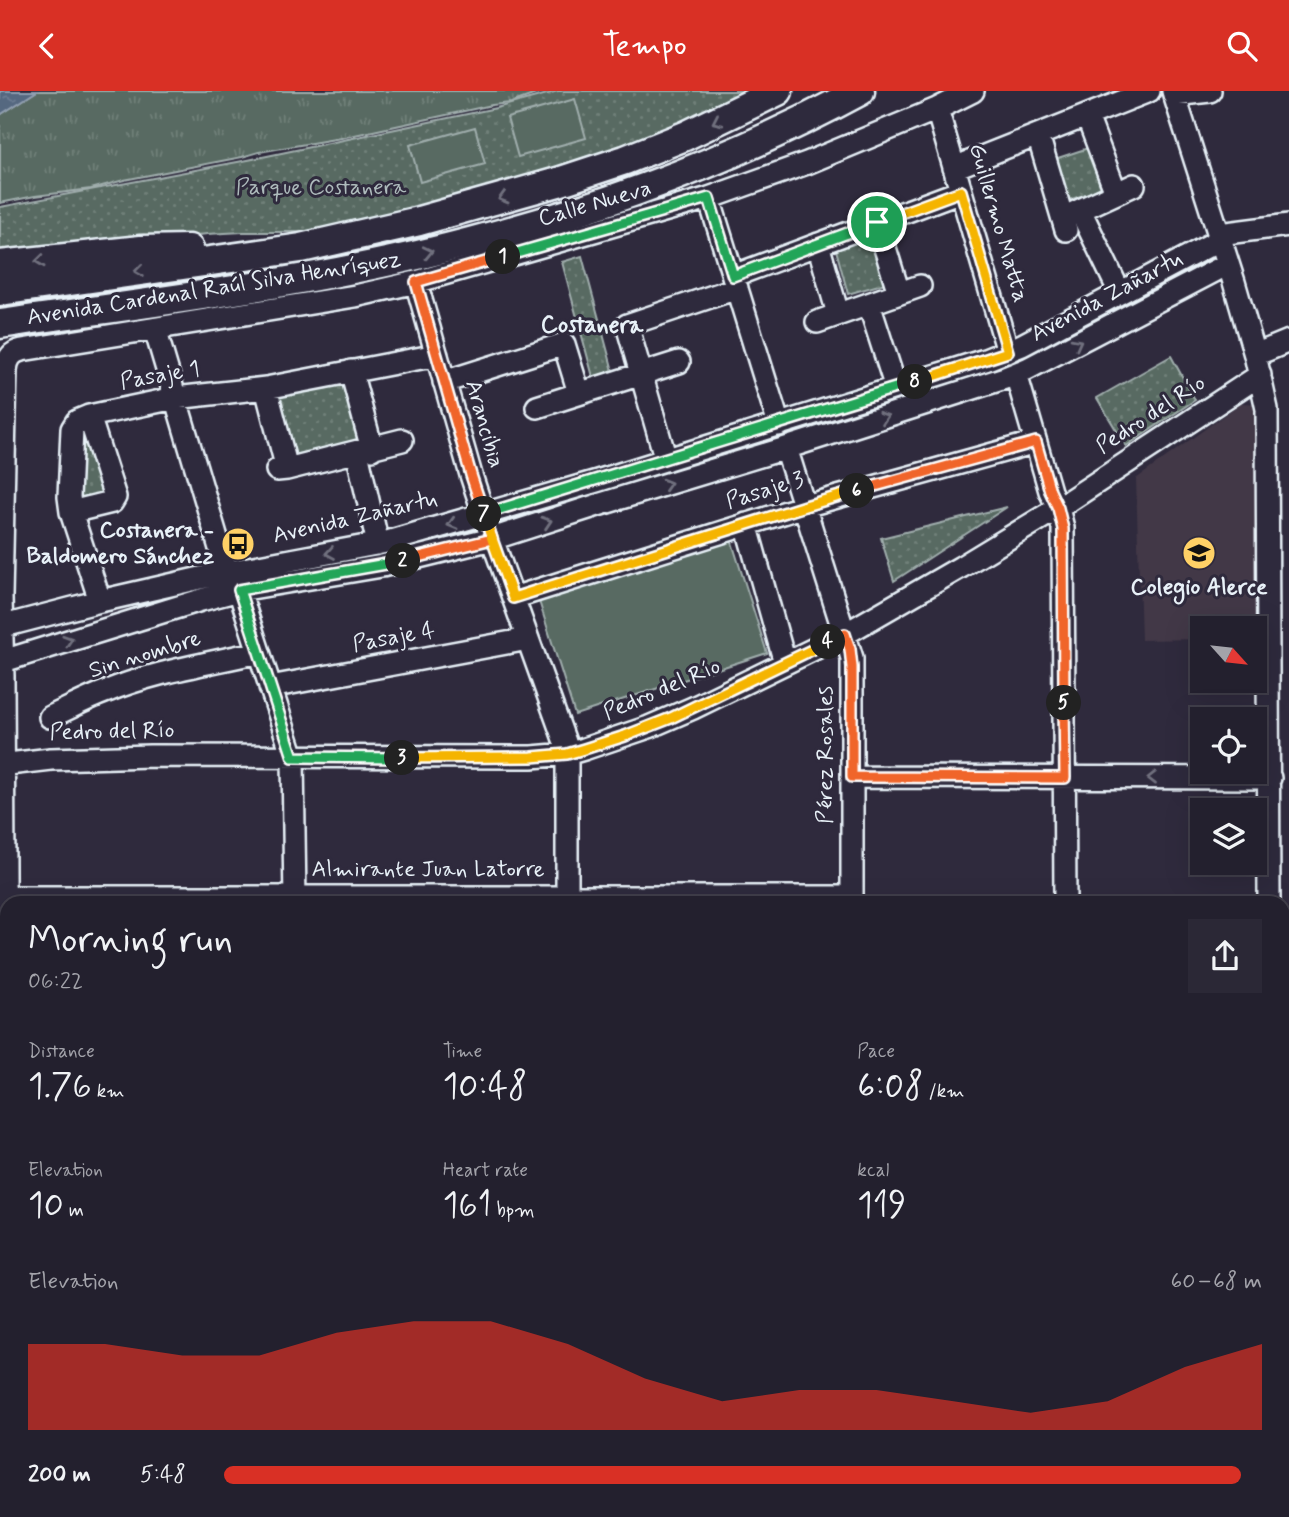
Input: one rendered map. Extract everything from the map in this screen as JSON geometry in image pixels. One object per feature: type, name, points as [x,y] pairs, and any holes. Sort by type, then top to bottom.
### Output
[{"type":"main road","name":"Avenida Cardenal Raúl Silva Henríquez","points":[[1,274],[152,250],[279,251],[354,237],[558,182],[625,160],[685,136],[778,91]]},
{"type":"main road","name":"Avenida Cardenal Raúl Silva Henríquez","points":[[0,324],[278,283],[470,243],[595,205],[690,170],[860,91]]},
{"type":"street","name":"Calle Nueva","points":[[1,626],[6,370],[8,360],[18,351],[355,296],[416,282],[709,198],[807,163],[937,109],[973,91]]},
{"type":"street","points":[[954,167],[1149,91]]},
{"type":"street","points":[[1210,91],[1174,93],[1220,236],[1266,398],[1269,896]]},
{"type":"street","name":"Guillermo Matta","points":[[937,109],[1008,352]]},
{"type":"street","points":[[1069,220],[1125,189],[1087,116]]},
{"type":"street","points":[[1038,135],[1069,220],[1120,293]]},
{"type":"street","points":[[666,460],[626,325],[735,282],[818,244],[961,191]]},
{"type":"street","points":[[709,198],[779,425]]},
{"type":"street","points":[[877,222],[899,293]]},
{"type":"street","points":[[1220,236],[1289,225]]},
{"type":"street","name":"Avenida Zañartu","points":[[1,626],[227,572],[378,544],[666,460],[896,388],[1008,352],[1220,236]]},
{"type":"street","points":[[818,244],[838,314]]},
{"type":"street","name":"Avenida Zañartu","points":[[1,662],[163,610],[239,590],[382,566],[492,539],[1016,374],[1228,264]]},
{"type":"street","name":"Arancibia","points":[[416,282],[471,475],[562,733],[567,754],[567,896]]},
{"type":"street","points":[[817,322],[920,286]]},
{"type":"street","points":[[869,304],[896,388]]},
{"type":"street","points":[[155,330],[227,572]]},
{"type":"street","name":"Pedro del Río","points":[[1,765],[51,759],[111,757],[511,758],[567,754],[603,744],[693,708],[845,634],[961,567],[1058,508],[1289,341]]},
{"type":"street","points":[[444,382],[564,344],[579,393]]},
{"type":"street","name":"Pasaje 1","points":[[89,416],[176,398],[266,388],[437,355]]},
{"type":"street","points":[[537,407],[679,362]]},
{"type":"street","points":[[351,371],[378,544]]},
{"type":"street","points":[[1016,374],[1063,529],[1065,896]]},
{"type":"street","points":[[266,388],[282,469],[402,440]]},
{"type":"street","points":[[71,512],[112,502],[115,497],[89,416],[77,421],[72,429],[69,497],[71,512],[100,601]]},
{"type":"street","name":"Pasaje 3","points":[[513,598],[805,506],[1036,442]]},
{"type":"street","name":"Pérez Rosales","points":[[786,448],[850,649],[852,896]]},
{"type":"street","points":[[747,524],[785,663]]},
{"type":"street","points":[[239,590],[293,757],[295,896]]},
{"type":"street","points":[[1,626],[2,896]]},
{"type":"street","name":"Pasaje 4","points":[[270,687],[528,639]]},
{"type":"street","name":"Sin nombre","points":[[50,717],[122,686],[258,652]]},
{"type":"street","points":[[852,777],[1270,778]]},
{"type":"shaded area","name":"Colegio Alerce","points":[[1241,403],[1259,404],[1260,616],[1190,616],[1190,639],[1141,640],[1136,479]]},
{"type":"green space","points":[[37,91],[544,91],[511,103],[341,138],[259,152],[91,189],[0,203],[0,115]]},
{"type":"green space","name":"Parque Costanera","points":[[558,91],[755,91],[607,154],[455,200],[324,230],[207,234],[64,251],[0,255],[0,207],[248,160],[496,108]]},
{"type":"green space","points":[[575,99],[586,138],[518,157],[507,118]]},
{"type":"green space","points":[[475,127],[485,164],[420,182],[410,145]]},
{"type":"green space","points":[[1088,148],[1101,189],[1066,201],[1052,160]]},
{"type":"green space","points":[[876,234],[889,282],[848,294],[835,246]]},
{"type":"green space","points":[[582,256],[613,371],[593,377],[562,262]]},
{"type":"green space","points":[[1171,356],[1195,400],[1126,446],[1097,398]]},
{"type":"green space","points":[[351,371],[372,449],[287,469],[266,388]]},
{"type":"green space","points":[[89,416],[115,497],[71,512],[70,442]]},
{"type":"green space","points":[[1007,507],[894,581],[881,538]]},
{"type":"green space","points":[[730,536],[767,653],[575,715],[538,598]]},
{"type":"water","points":[[0,91],[37,91],[0,115]]},
{"type":"place","name":"Costanera - Baldomero Sánchez","points":[[238,544]]},
{"type":"place","name":"Colegio Alerce","points":[[1199,553]]},
{"type":"district","name":"Costanera","points":[[592,325]]},
{"type":"route","points":[[877,222],[733,276],[709,198],[416,282],[471,475],[492,539],[382,566],[239,590],[293,757],[511,758],[567,754],[603,744],[671,718],[845,634],[852,667],[852,777],[1065,778],[1063,529],[1036,442],[805,506],[513,598],[492,539],[484,514],[1008,352],[961,191],[877,222]]}]
